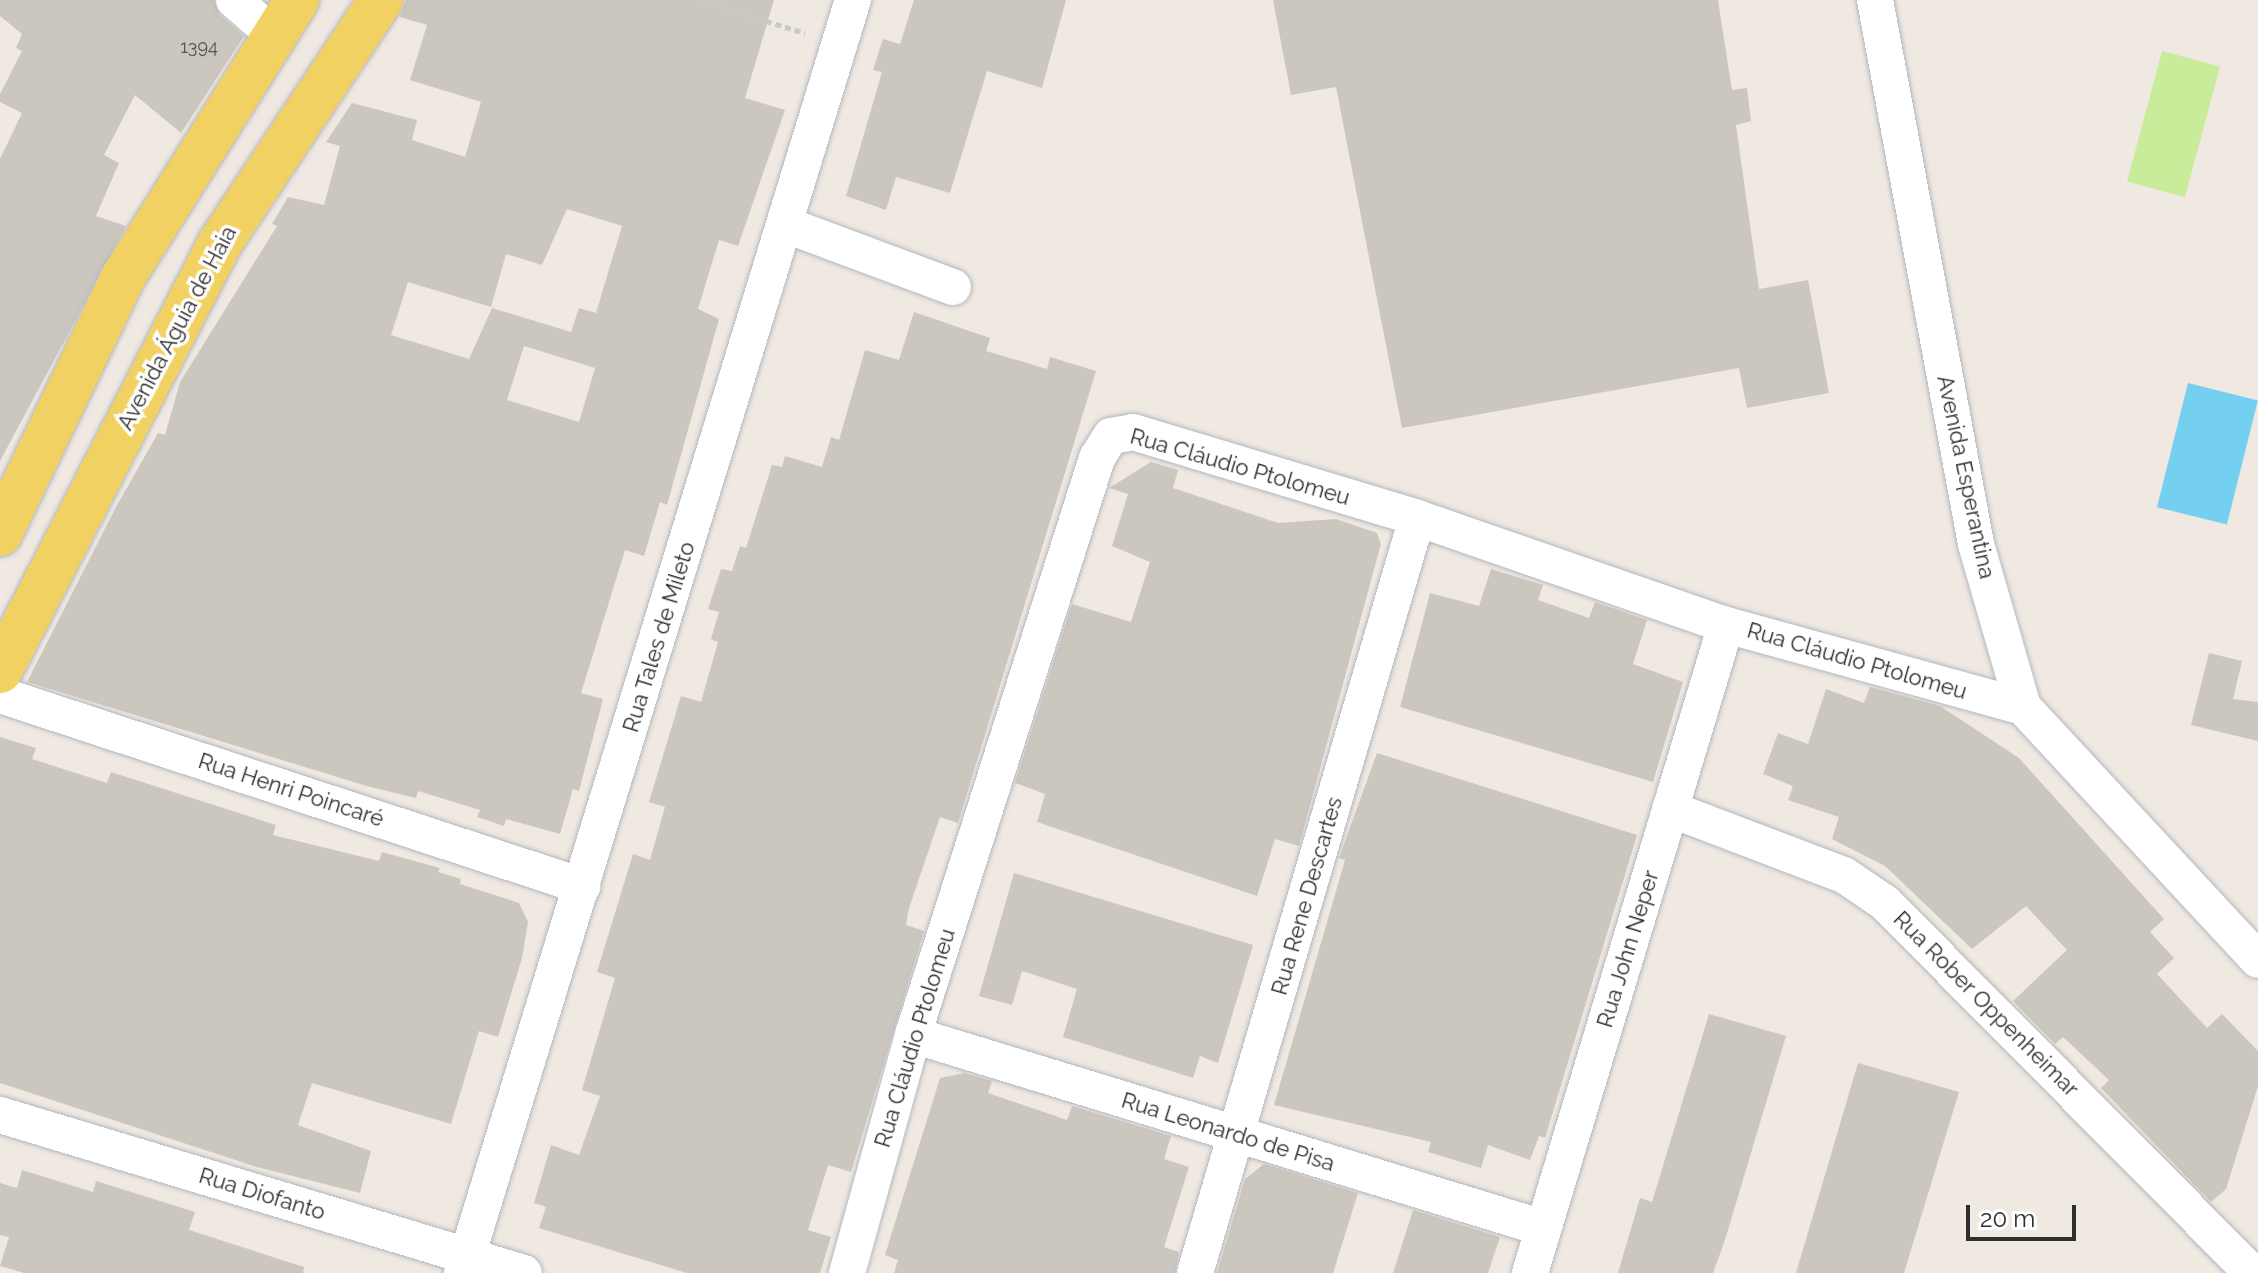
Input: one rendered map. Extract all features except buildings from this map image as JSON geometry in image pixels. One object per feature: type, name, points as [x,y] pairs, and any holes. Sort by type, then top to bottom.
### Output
[{"type":"main road","name":"Avenida Águia de Haia","points":[[0,671],[218,246],[381,0]]},
{"type":"main road","points":[[0,534],[122,279],[285,17]]},
{"type":"street","points":[[234,0],[285,17]]},
{"type":"street","name":"Rua Tales de Mileto","points":[[465,1265],[853,0]]},
{"type":"street","name":"Avenida Esperantina","points":[[1875,0],[1976,544],[2023,707],[2258,960]]},
{"type":"street","points":[[786,225],[953,287]]},
{"type":"street","name":"Rua Cláudio Ptolomeu","points":[[847,1273],[913,1035],[1097,458],[1111,436],[1133,432],[1417,518],[1726,625],[2023,707]]},
{"type":"street","name":"Rua Rene Descartes","points":[[1195,1273],[1417,518]]},
{"type":"street","name":"Rua John Neper","points":[[1530,1273],[1726,625]]},
{"type":"street","name":"Rua Henri Poincaré","points":[[0,695],[582,886]]},
{"type":"street","name":"Rua Rober Oppenheimar","points":[[1670,809],[1844,875],[1885,903],[2252,1273]]},
{"type":"street","name":"Rua Leonardo de Pisa","points":[[913,1035],[1543,1228]]},
{"type":"street","name":"Rua Diofanto","points":[[0,1115],[465,1265],[524,1273]]},
{"type":"path","points":[[699,0],[840,43]]},
{"type":"green space","points":[[2162,51],[2220,67],[2185,197],[2127,181]]},
{"type":"water","points":[[2188,383],[2258,400],[2227,525],[2157,507]]}]
